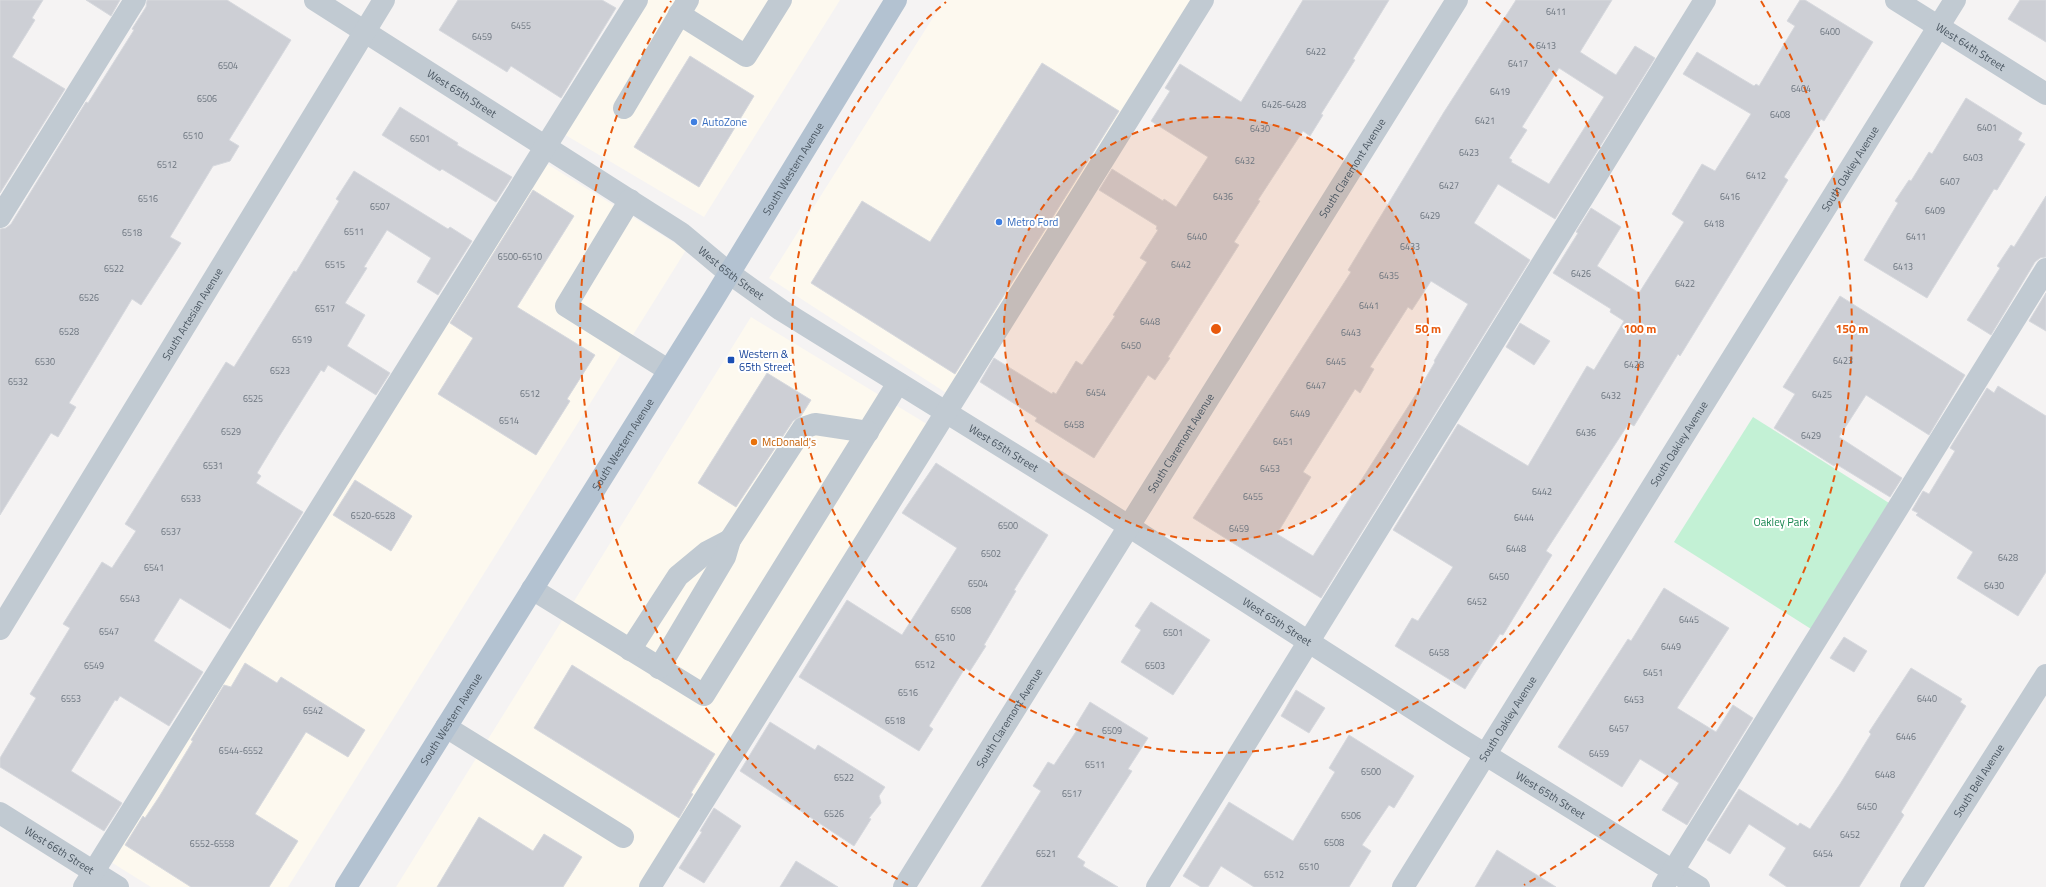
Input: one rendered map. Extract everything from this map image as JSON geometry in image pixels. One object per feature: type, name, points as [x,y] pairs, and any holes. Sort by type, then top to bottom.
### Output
[{"type":"main road","name":"South Western Avenue","points":[[346,887],[729,273],[896,0]]},
{"type":"street","points":[[0,217],[135,0]]},
{"type":"street","name":"West 65th Street","points":[[315,0],[681,233],[729,273],[781,310],[1128,526],[1485,755],[1668,879],[1699,887]]},
{"type":"street","name":"South Artesian Avenue","points":[[0,628],[384,0]]},
{"type":"street","points":[[89,879],[637,0]]},
{"type":"street","points":[[624,108],[683,7],[746,56],[781,0]]},
{"type":"street","points":[[650,887],[1203,0]]},
{"type":"street","name":"South Claremont Avenue","points":[[904,887],[1457,0]]},
{"type":"street","points":[[1157,887],[1705,0]]},
{"type":"street","name":"West 64th Street","points":[[1896,0],[2046,94]]},
{"type":"street","name":"South Oakley Avenue","points":[[1403,887],[1955,0]]},
{"type":"street","points":[[630,200],[566,306],[668,370]]},
{"type":"street","points":[[1668,879],[2046,269]]},
{"type":"street","points":[[532,589],[704,695],[898,383]]},
{"type":"street","points":[[659,668],[725,557],[730,540],[803,428],[815,424],[868,432]]},
{"type":"street","points":[[630,650],[678,576],[707,552],[730,540]]},
{"type":"street","name":"South Bell Avenue","points":[[1912,887],[2046,675]]},
{"type":"street","points":[[446,727],[623,837]]},
{"type":"street","name":"West 66th Street","points":[[0,813],[89,879],[118,887]]},
{"type":"shaded area","points":[[637,0],[840,0],[704,217],[557,130]]},
{"type":"shaded area","points":[[944,0],[1203,0],[954,398],[769,278]]},
{"type":"shaded area","points":[[539,159],[686,250],[288,887],[151,887],[103,857]]},
{"type":"shaded area","points":[[751,317],[935,429],[650,887],[396,887]]},
{"type":"green space","name":"Oakley Park","points":[[1753,417],[1889,503],[1811,629],[1674,542]]},
{"type":"building","points":[[0,0],[43,0],[32,18],[35,20],[12,57],[65,89],[0,193]]},
{"type":"building","points":[[86,0],[120,0],[111,16]]},
{"type":"building","points":[[147,0],[227,0],[291,40],[229,140],[239,146],[230,161],[213,166],[170,237],[181,243],[141,305],[132,299],[69,403],[76,407],[58,437],[51,433],[0,515],[0,229],[6,228],[11,224],[86,102],[88,103],[134,30],[132,29],[146,7]]},
{"type":"building","points":[[458,0],[602,0],[616,8],[561,98],[511,66],[507,72],[439,30]]},
{"type":"building","points":[[1303,0],[1389,0],[1353,59],[1355,60],[1321,114],[1323,115],[1310,136],[1303,131],[1258,200],[1260,201],[1234,242],[1239,245],[1168,357],[1170,358],[1155,380],[1148,375],[1094,458],[1035,421],[1037,418],[980,382],[994,358],[1052,394],[1053,392],[1056,394],[1076,361],[1082,365],[1115,316],[1113,315],[1147,262],[1140,258],[1158,230],[1156,229],[1157,226],[1099,190],[1112,169],[1163,201],[1164,199],[1176,207],[1208,157],[1151,121],[1170,91],[1165,88],[1180,64],[1241,102]]},
{"type":"building","points":[[1516,0],[1612,0],[1580,52],[1616,75],[1635,46],[1655,58],[1555,219],[1498,184],[1474,223],[1530,260],[1321,598],[1193,518],[1351,272],[1348,270],[1444,112]],"holes":[[[1559,68],[1604,97],[1549,184],[1511,162],[1512,160],[1509,158],[1527,130],[1522,127]],[[1431,281],[1468,304],[1418,391],[1313,556],[1277,534],[1311,477],[1303,472],[1355,389],[1360,393],[1374,369],[1370,367],[1408,307],[1412,310]]]},
{"type":"building","points":[[1800,0],[1805,0],[1873,42],[1824,121],[1821,119],[1784,177],[1788,180],[1680,356],[1678,354],[1634,426],[1629,423],[1546,551],[1552,555],[1503,635],[1500,634],[1465,689],[1395,646],[1412,618],[1418,621],[1453,567],[1393,530],[1458,424],[1528,466],[1587,366],[1594,370],[1624,321],[1610,312],[1611,309],[1553,273],[1578,233],[1576,232],[1591,208],[1621,227],[1597,266],[1639,293],[1684,222],[1672,214],[1702,164],[1715,171],[1751,114],[1683,74],[1697,52],[1754,86],[1756,84],[1759,86],[1795,26],[1787,21]]},
{"type":"building","points":[[2020,0],[2046,0],[2046,42],[2008,19]]},
{"type":"building","name":"AutoZone","points":[[690,56],[754,96],[699,187],[634,147]]},
{"type":"building","name":"Metro Ford","points":[[1042,63],[1119,111],[955,374],[811,283],[862,201],[930,242]]},
{"type":"building","points":[[1966,98],[2022,133],[2018,140],[2025,144],[1997,190],[1994,189],[1927,298],[1864,260],[1898,203],[1895,201],[1909,180],[1911,181],[1929,152],[1932,154]]},
{"type":"building","points":[[400,107],[458,143],[457,145],[512,177],[496,202],[442,169],[440,171],[382,135]]},
{"type":"building","points":[[354,171],[448,229],[450,227],[472,241],[438,295],[417,282],[431,258],[387,230],[364,267],[367,268],[345,303],[365,315],[347,346],[390,373],[376,395],[328,365],[324,372],[321,370],[280,435],[257,473],[261,476],[256,483],[303,512],[230,629],[180,598],[154,641],[203,672],[169,726],[120,696],[117,701],[115,700],[71,771],[122,803],[104,831],[0,767],[0,758],[36,698],[30,694],[70,628],[63,624],[102,562],[112,568],[136,531],[125,524],[226,362],[234,367],[294,271],[296,272],[339,201],[336,199]]},
{"type":"building","points":[[533,190],[574,216],[517,307],[595,355],[567,399],[570,401],[536,455],[438,394],[473,338],[450,323]]},
{"type":"building","points":[[2046,196],[2046,257],[2040,258],[2035,262],[1991,335],[1967,320],[2000,268],[1997,266],[2011,245],[2014,247]]},
{"type":"building","points":[[2046,293],[2046,331],[2029,321]]},
{"type":"building","points":[[1840,296],[1965,375],[1929,435],[1866,395],[1839,437],[1902,478],[1890,497],[1836,464],[1834,466],[1774,428],[1795,394],[1783,387]]},
{"type":"building","points":[[1520,323],[1550,341],[1534,365],[1506,347]]},
{"type":"building","name":"McDonald's","points":[[767,373],[811,400],[801,416],[793,421],[736,507],[698,483]]},
{"type":"building","points":[[1998,386],[2046,416],[2046,572],[2018,616],[1957,578],[1973,552],[1916,515],[1918,513],[1912,510],[1923,491],[1929,494],[1955,451],[1950,448],[1987,388],[1994,393]]},
{"type":"building","points":[[936,463],[1048,535],[1014,590],[1016,591],[984,645],[986,646],[970,671],[965,668],[929,726],[933,729],[919,751],[799,677],[847,600],[902,635],[957,548],[902,513]]},
{"type":"building","points":[[355,480],[412,516],[391,551],[333,515]]},
{"type":"building","points":[[1664,588],[1729,628],[1677,708],[1716,732],[1733,705],[1753,718],[1687,825],[1662,810],[1679,783],[1640,759],[1622,787],[1558,747],[1628,639],[1631,641]]},
{"type":"building","points":[[1151,602],[1210,640],[1173,695],[1121,662],[1141,630],[1135,626]]},
{"type":"building","points":[[1844,637],[1867,651],[1854,672],[1830,658]]},
{"type":"building","points":[[245,663],[277,683],[281,677],[365,730],[348,757],[306,732],[255,814],[298,841],[269,887],[191,887],[125,845],[143,816],[145,818],[159,797],[193,741],[191,740],[224,685],[231,687]]},
{"type":"building","points":[[572,665],[715,754],[691,793],[693,794],[679,818],[534,728]]},
{"type":"building","points":[[1911,668],[1962,699],[1960,702],[1966,706],[1901,812],[1904,815],[1859,887],[1787,887],[1769,875],[1786,848],[1749,824],[1730,854],[1707,840],[1739,789],[1798,826],[1800,823],[1810,829],[1871,734],[1869,732]]},
{"type":"building","points":[[1296,690],[1325,708],[1309,733],[1281,716]]},
{"type":"building","points":[[1090,702],[1148,738],[1128,769],[1132,771],[1077,857],[1085,862],[1083,866],[1118,887],[981,887],[1041,791],[1033,786],[1048,762],[1054,765],[1079,727],[1076,725]]},
{"type":"building","points":[[770,722],[815,750],[818,745],[885,787],[879,796],[881,803],[869,818],[871,819],[854,846],[740,771]]},
{"type":"building","points":[[1349,735],[1414,776],[1394,808],[1389,805],[1362,845],[1371,851],[1349,887],[1254,887],[1221,866],[1208,887],[1201,887],[1183,876],[1229,802],[1293,841],[1335,772],[1329,768]]},
{"type":"building","points":[[714,808],[741,826],[704,883],[679,868],[702,832],[700,831]]},
{"type":"building","points":[[479,817],[533,851],[544,834],[582,857],[563,887],[437,887]]},
{"type":"building","points":[[1497,850],[1556,887],[1475,887]]},
{"type":"building","points":[[796,861],[838,887],[780,887]]},
{"type":"place","name":"AutoZone","points":[[694,122]]},
{"type":"place","name":"Metro Ford","points":[[999,222]]},
{"type":"place","name":"Western & 65th Street","points":[[731,360]]},
{"type":"place","name":"McDonald's","points":[[754,442]]}]
